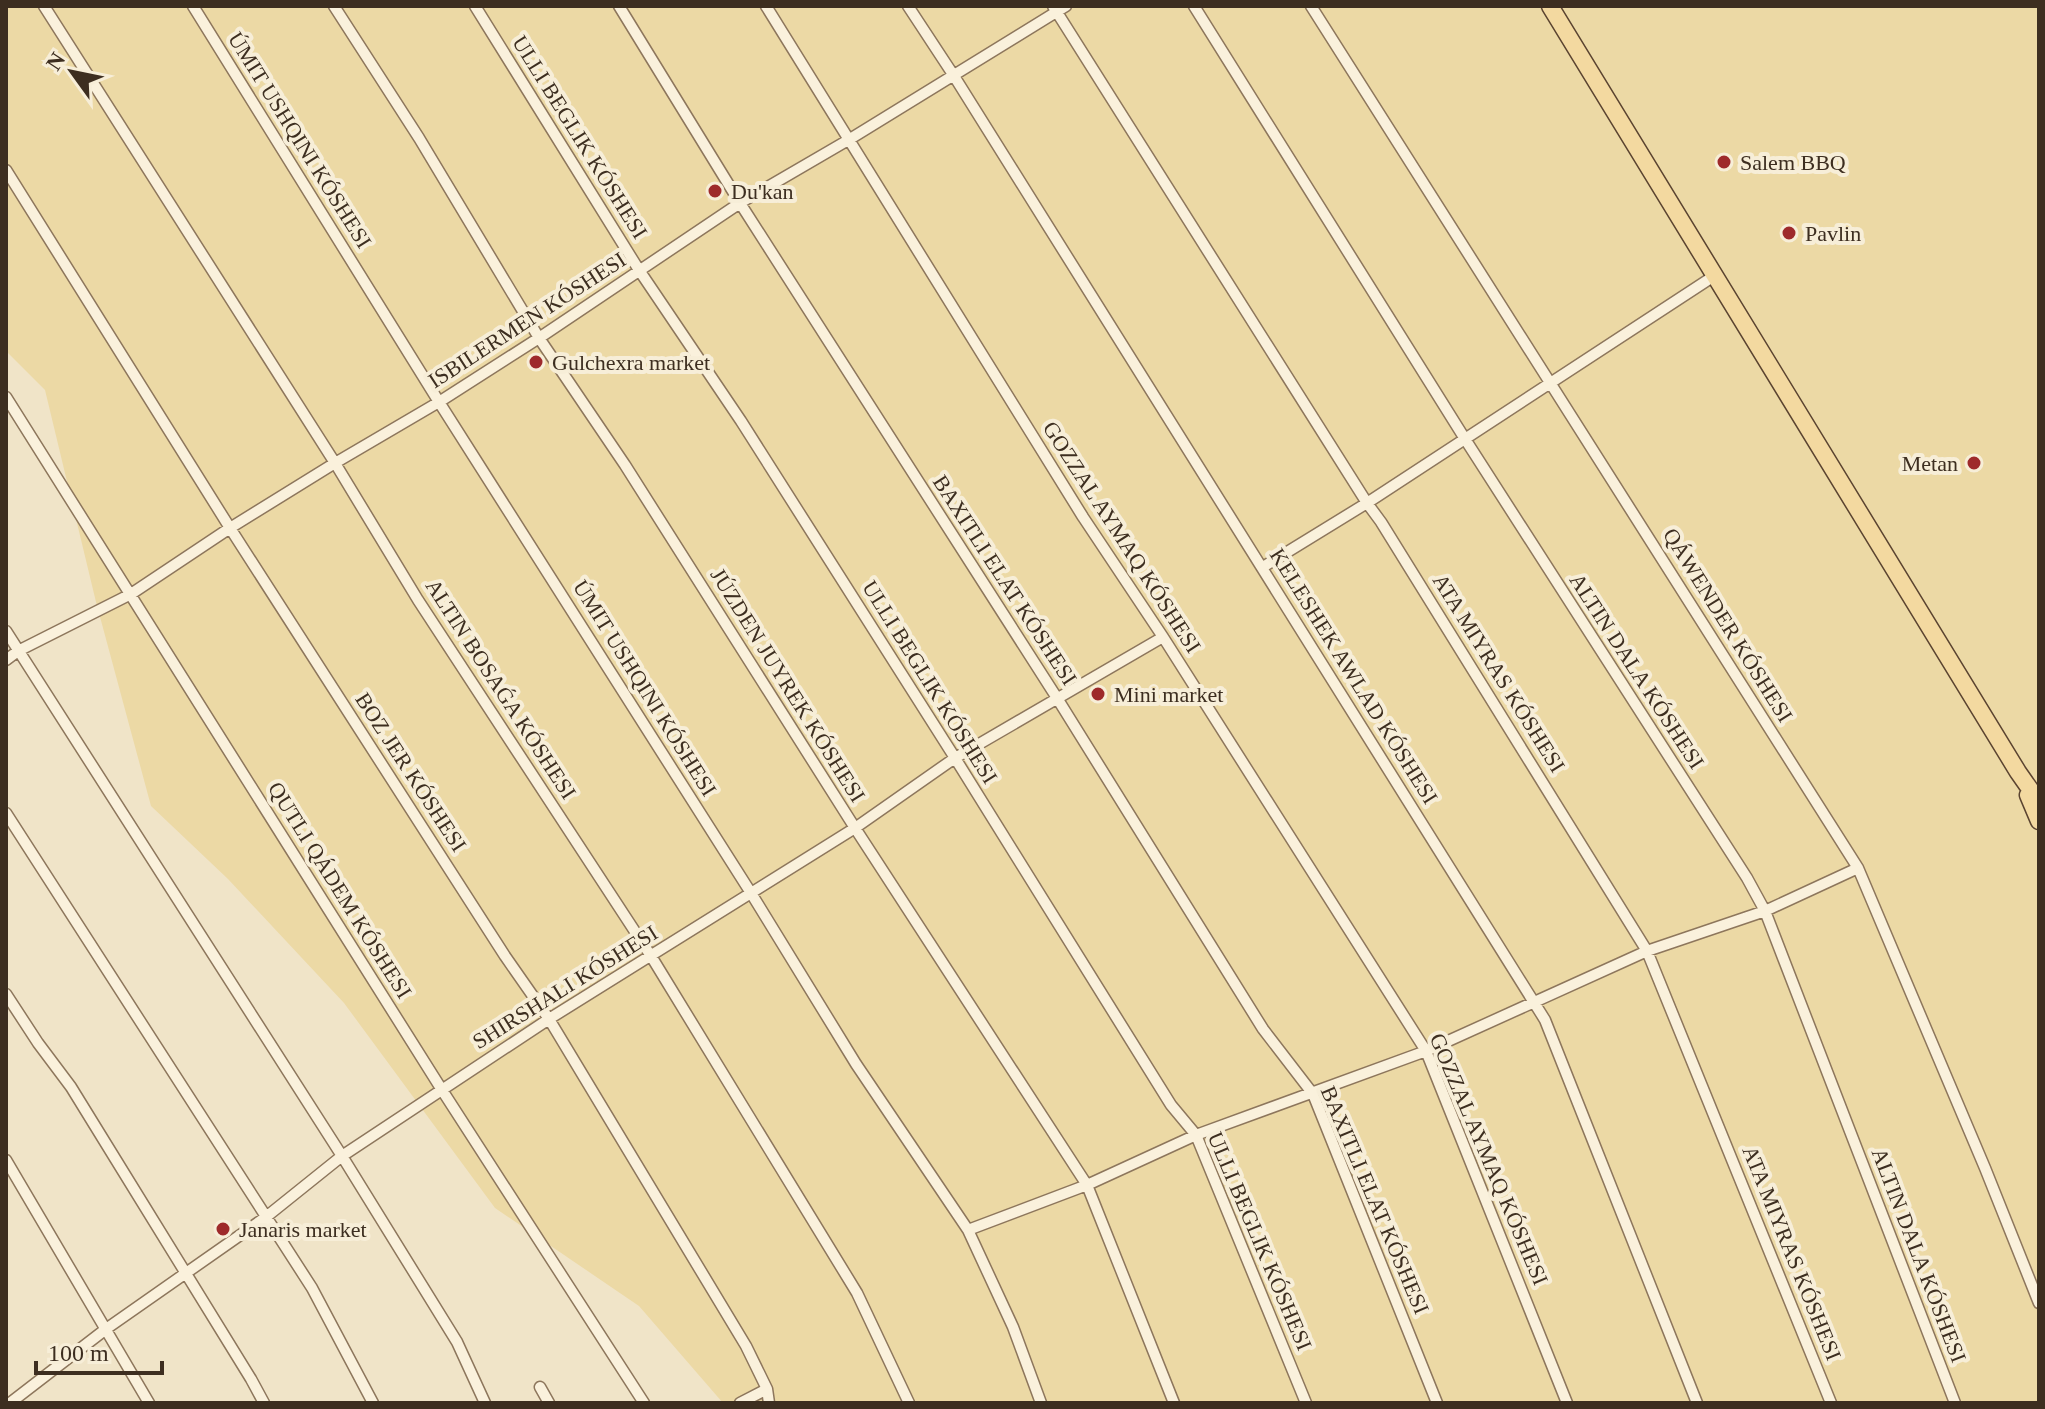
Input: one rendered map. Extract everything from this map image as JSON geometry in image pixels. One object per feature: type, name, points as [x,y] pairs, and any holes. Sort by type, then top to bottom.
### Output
[{"type":"main road","points":[[1550,6],[2039,802]]},
{"type":"main road","points":[[2018,772],[2039,821]]},
{"type":"street","points":[[44,6],[335,463],[418,600],[651,956],[857,1293],[909,1403]]},
{"type":"street","points":[[193,6],[856,1064],[968,1230],[1013,1327],[1041,1403]]},
{"type":"street","name":"JÚZDEN JUYREK KÓSHESI","points":[[334,6],[419,138],[539,338],[625,465],[855,828],[1087,1185],[1174,1403]]},
{"type":"street","points":[[475,6],[639,270],[741,421],[955,758],[1171,1105],[1196,1135],[1306,1403]]},
{"type":"street","points":[[619,6],[740,203],[1057,698],[1263,1029],[1313,1094],[1437,1403]]},
{"type":"street","name":"GOZZAL AYMAQ KÓSHESI","points":[[766,6],[1083,517],[1163,637],[1426,1051],[1567,1403]]},
{"type":"street","name":"KELESHEK AWLAD KÓSHESI","points":[[908,6],[1545,1020],[1697,1403]]},
{"type":"street","points":[[1194,6],[1765,911],[1955,1403]]},
{"type":"street","name":"QÁWENDER KÓSHESI","points":[[1311,6],[1858,868],[2039,1303]]},
{"type":"street","name":"ISBILERMEN KÓSHESI","points":[[6,660],[131,594],[230,528],[539,338],[740,203],[954,76],[1058,8]]},
{"type":"street","name":"ATA MIYRAS KÓSHESI","points":[[1058,8],[1647,951],[1831,1403]]},
{"type":"street","name":"BOZ JER KÓSHESI","points":[[6,170],[230,528],[505,956],[549,1019],[746,1346],[767,1389],[769,1403]]},
{"type":"street","points":[[1263,567],[1367,503],[1714,276]]},
{"type":"street","points":[[6,397],[442,1090],[644,1403]]},
{"type":"street","points":[[6,631],[342,1156],[457,1342],[485,1403]]},
{"type":"street","points":[[6,1396],[10,1403],[106,1329],[266,1217],[342,1156],[549,1019],[855,828],[955,758],[1163,637]]},
{"type":"street","points":[[6,813],[312,1288],[373,1403]]},
{"type":"street","points":[[968,1230],[1087,1185],[1196,1135],[1426,1051],[1647,951],[1765,911],[1858,868]]},
{"type":"street","points":[[6,994],[71,1087],[264,1403]]},
{"type":"street","points":[[6,1160],[149,1403]]},
{"type":"street","points":[[540,1387],[549,1403]]},
{"type":"street","points":[[740,1403],[767,1389]]},
{"type":"sand","points":[[6,6],[2039,6],[2039,1403],[723,1403],[639,1306],[495,1208],[344,1003],[228,879],[151,806],[96,602],[45,390],[6,351]]},
{"type":"place","name":"Salem BBQ","points":[[1724,162]]},
{"type":"place","name":"Du'kan","points":[[715,191]]},
{"type":"place","name":"Pavlin","points":[[1789,233]]},
{"type":"place","name":"Gulchexra market","points":[[536,362]]},
{"type":"place","name":"Metan","points":[[1974,463]]},
{"type":"place","name":"Mini market","points":[[1098,694]]},
{"type":"place","name":"Janaris market","points":[[223,1229]]}]
